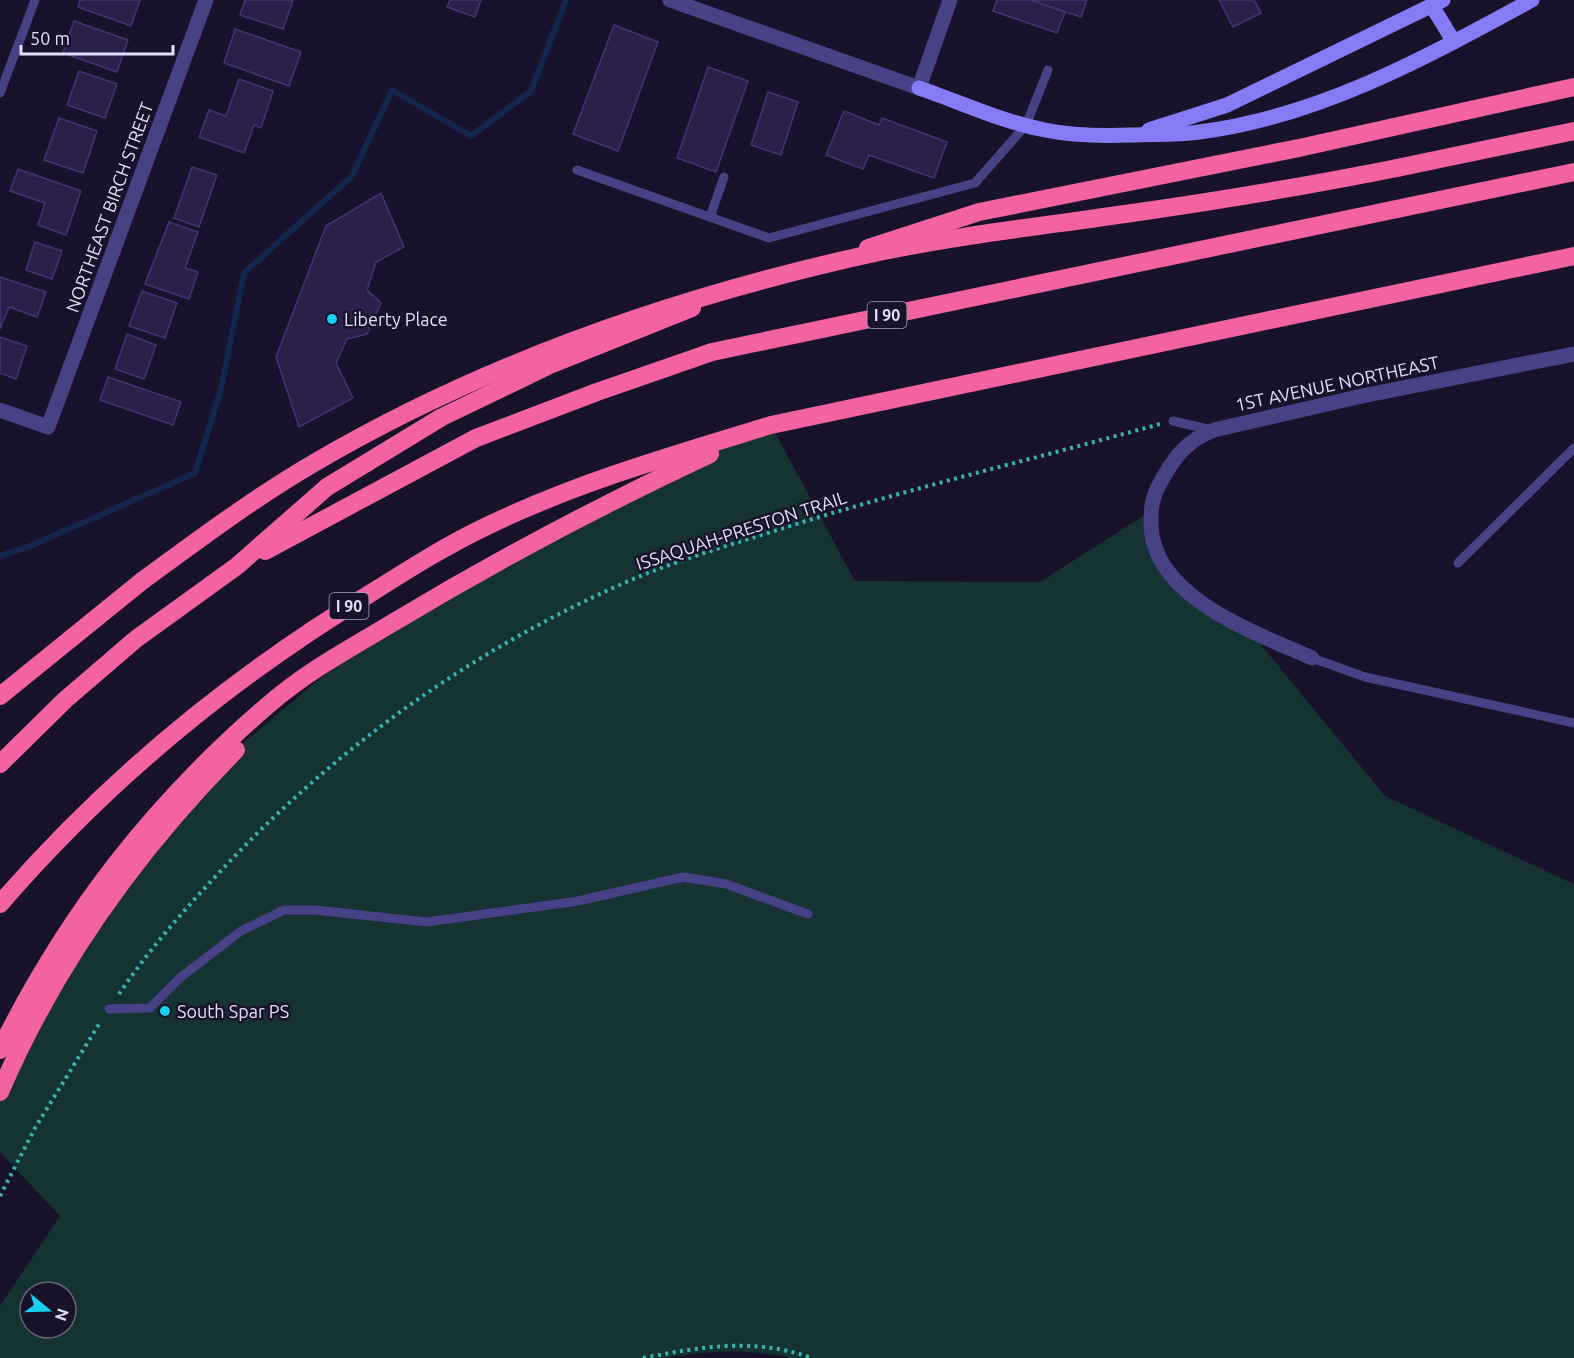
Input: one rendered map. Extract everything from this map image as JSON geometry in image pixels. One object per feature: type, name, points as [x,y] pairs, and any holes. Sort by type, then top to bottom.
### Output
[{"type":"highway","points":[[237,566],[327,487],[442,417],[550,364],[711,300],[979,212],[1299,148],[1574,87]]},
{"type":"highway","points":[[4,695],[142,581],[265,494],[352,442],[482,377],[608,327],[726,290],[878,253],[984,234],[1259,194],[1574,131]]},
{"type":"highway","name":"I 90","points":[[0,764],[64,700],[127,647],[237,566],[476,438],[597,392],[712,352],[1574,172]]},
{"type":"highway","name":"I 90","points":[[0,904],[60,836],[142,759],[255,669],[341,611],[424,560],[507,518],[646,464],[771,425],[1574,256]]},
{"type":"highway","points":[[0,1050],[28,994],[73,920],[114,863],[167,802],[268,705],[335,655],[392,624],[475,573],[613,499],[771,425]]},
{"type":"highway","points":[[0,1092],[25,1038],[64,966],[102,908],[161,831],[239,747],[305,691],[392,624]]},
{"type":"street","name":"NORTHEAST BIRCH STREET","points":[[0,410],[48,427],[206,0]]},
{"type":"street","points":[[670,0],[1026,125],[1076,135],[1202,132],[1293,110],[1354,90],[1454,42],[1532,0]]},
{"type":"street","points":[[919,88],[950,0]]},
{"type":"street","points":[[1131,135],[1227,105],[1435,2],[1454,42]]},
{"type":"street","name":"1ST AVENUE NORTHEAST","points":[[1312,658],[1249,630],[1198,600],[1173,582],[1161,564],[1152,539],[1150,510],[1155,493],[1181,450],[1196,437],[1214,430],[1362,396],[1574,354]]},
{"type":"lane","points":[[0,93],[35,0]]},
{"type":"lane","points":[[577,170],[769,238],[975,183],[1026,125],[1048,69]]},
{"type":"lane","points":[[710,217],[724,177]]},
{"type":"lane","points":[[1173,421],[1214,430]]},
{"type":"lane","points":[[1458,563],[1574,448]]},
{"type":"lane","points":[[1312,658],[1365,677],[1574,723]]},
{"type":"lane","points":[[109,1009],[150,1008],[181,977],[242,932],[284,910],[315,910],[427,922],[578,901],[683,877],[726,884],[808,914]]},
{"type":"path","name":"ISSAQUAH-PRESTON TRAIL","points":[[0,1196],[35,1128],[109,1009],[197,895],[274,815],[352,747],[446,677],[535,626],[627,582],[699,554],[901,493],[1173,421]]},
{"type":"path","points":[[642,1358],[712,1345],[758,1346],[812,1358]]},
{"type":"green space","points":[[771,425],[855,581],[1040,582],[1151,511],[1161,564],[1249,630],[1385,796],[1574,884],[1574,1358],[794,1358],[761,1353],[730,1352],[699,1353],[666,1358],[0,1358],[0,1306],[60,1216],[0,1152],[0,1092],[64,966],[239,747],[312,685],[391,624],[613,499]]},
{"type":"building","points":[[80,0],[140,0],[131,26],[78,7]]},
{"type":"building","points":[[245,0],[293,0],[283,29],[240,15]]},
{"type":"building","points":[[450,0],[481,0],[475,17],[447,7]]},
{"type":"building","points":[[997,0],[1030,0],[1065,12],[1057,33],[993,11]]},
{"type":"building","points":[[1030,0],[1087,0],[1081,17]]},
{"type":"building","points":[[1219,0],[1254,0],[1261,13],[1233,27]]},
{"type":"building","points":[[74,21],[128,40],[117,72],[63,53]]},
{"type":"building","points":[[614,25],[658,42],[618,151],[573,134]]},
{"type":"building","points":[[235,29],[301,52],[289,86],[224,63]]},
{"type":"building","points":[[708,67],[748,81],[716,172],[677,158]]},
{"type":"building","points":[[79,71],[117,84],[105,118],[67,105]]},
{"type":"building","points":[[239,79],[273,91],[261,128],[254,125],[244,153],[199,137],[209,110],[226,116]]},
{"type":"building","points":[[768,92],[798,102],[781,155],[751,145]]},
{"type":"building","points":[[844,111],[879,125],[882,118],[947,142],[934,178],[869,155],[863,169],[826,155]]},
{"type":"building","points":[[59,118],[97,131],[83,173],[44,160]]},
{"type":"building","points":[[192,167],[217,175],[199,227],[174,218]]},
{"type":"building","points":[[18,169],[81,191],[66,235],[38,225],[45,203],[10,191]]},
{"type":"building","name":"Liberty Place","points":[[381,193],[404,247],[376,262],[367,290],[381,303],[367,334],[347,339],[336,363],[353,398],[299,427],[276,357],[326,226]]},
{"type":"building","points":[[169,222],[198,232],[185,268],[198,272],[189,299],[145,284]]},
{"type":"building","points":[[35,242],[62,251],[52,279],[26,270]]},
{"type":"building","points":[[0,277],[46,292],[37,317],[9,307],[0,329]]},
{"type":"building","points":[[142,291],[177,303],[165,338],[129,326]]},
{"type":"building","points":[[127,334],[156,345],[144,379],[115,369]]},
{"type":"building","points":[[0,337],[27,346],[16,379],[0,373]]},
{"type":"building","points":[[108,377],[181,402],[173,425],[100,400]]},
{"type":"waterway","points":[[0,556],[28,547],[195,473],[221,389],[244,273],[352,176],[392,90],[471,136],[531,91],[566,0]]},
{"type":"place","name":"Liberty Place","points":[[332,319]]},
{"type":"place","name":"South Spar PS","points":[[165,1011]]}]
